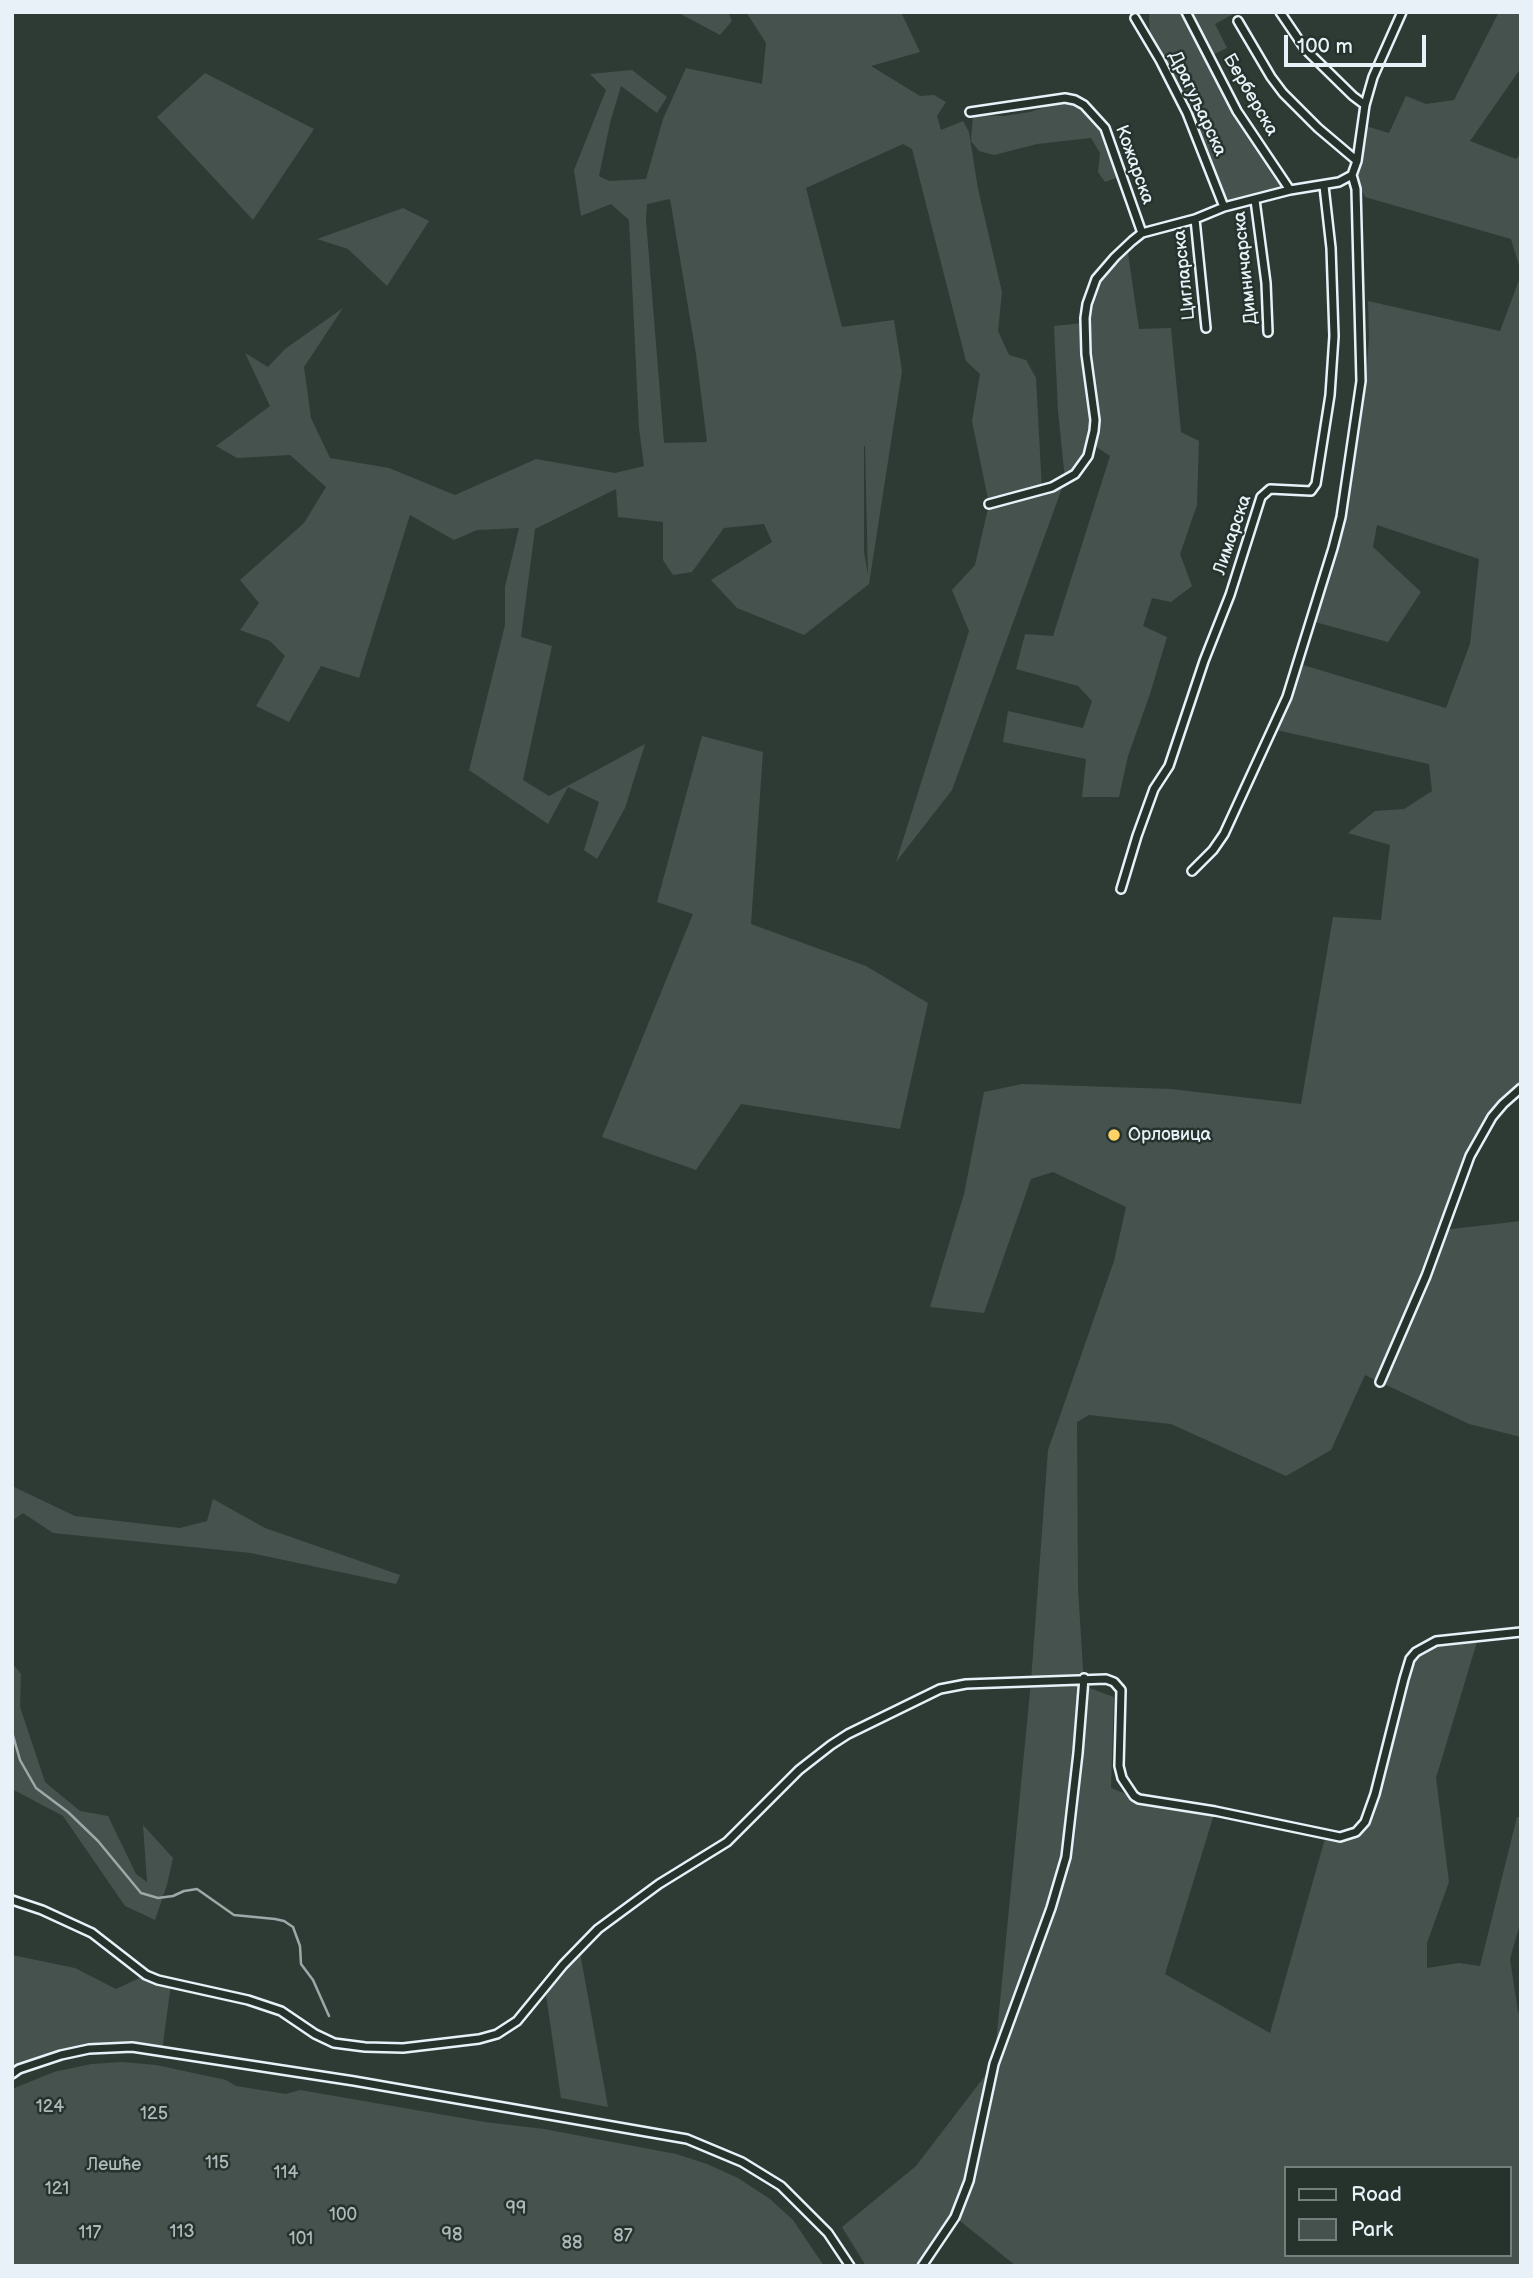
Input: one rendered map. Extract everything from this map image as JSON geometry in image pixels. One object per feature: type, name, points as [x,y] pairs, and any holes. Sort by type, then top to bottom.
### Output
[{"type":"street","name":"Берберска","points":[[1186,12],[1237,110],[1290,190]]},
{"type":"street","points":[[1280,12],[1305,49],[1353,96],[1365,104]]},
{"type":"street","points":[[1192,871],[1213,850],[1224,834],[1287,697],[1333,548],[1361,381],[1356,189],[1352,175],[1357,161],[1365,104],[1375,73],[1402,12]]},
{"type":"street","name":"Драгуљарска","points":[[1135,18],[1187,113],[1224,207]]},
{"type":"street","points":[[1238,21],[1283,93],[1357,161]]},
{"type":"street","name":"Кожарска","points":[[970,112],[1065,98],[1084,105],[1105,128],[1142,233]]},
{"type":"street","points":[[989,504],[1052,487],[1075,474],[1082,466],[1092,443],[1095,420],[1086,354],[1084,318],[1087,304],[1096,279],[1142,233],[1195,219],[1224,207],[1290,190],[1324,186],[1352,175]]},
{"type":"street","name":"Лимарска","points":[[1121,889],[1154,789],[1169,766],[1204,661],[1230,595],[1261,497],[1270,489],[1311,491],[1316,484],[1334,337],[1331,248],[1324,186]]},
{"type":"street","name":"Димничарска","points":[[1255,200],[1266,283],[1268,332]]},
{"type":"street","name":"Цигларска","points":[[1195,219],[1206,328]]},
{"type":"street","points":[[1380,1382],[1426,1276],[1470,1156],[1492,1117],[1521,1088]]},
{"type":"street","points":[[12,1900],[42,1910],[92,1933],[146,1975],[248,2000],[281,2011],[315,2034],[334,2043],[365,2048],[403,2048],[479,2039],[497,2034],[517,2021],[563,1965],[598,1929],[659,1884],[727,1842],[799,1770],[848,1734],[952,1685],[1084,1678],[1114,1682],[1121,1690],[1119,1766],[1128,1788],[1139,1799],[1215,1811],[1340,1837],[1356,1832],[1365,1822],[1375,1794],[1410,1659],[1426,1645],[1436,1641],[1521,1632]]},
{"type":"street","points":[[922,2266],[955,2217],[969,2180],[995,2064],[1051,1908],[1066,1857],[1084,1678]]},
{"type":"street","points":[[12,2074],[61,2055],[89,2049],[132,2047],[354,2081],[687,2139],[742,2162],[781,2186],[828,2233],[850,2266]]},
{"type":"green space","points":[[677,12],[728,12],[732,21],[720,35]]},
{"type":"green space","points":[[746,12],[901,12],[920,52],[871,66],[920,96],[934,95],[946,102],[937,116],[941,130],[963,121],[969,132],[978,189],[1002,292],[998,331],[1009,355],[1026,360],[1036,378],[1042,490],[1065,480],[952,790],[896,862],[969,631],[952,590],[975,565],[989,504],[972,421],[980,374],[966,361],[912,149],[903,144],[806,188],[842,327],[894,320],[902,371],[869,584],[804,635],[737,608],[711,580],[772,542],[764,524],[724,528],[692,572],[673,575],[663,560],[663,522],[618,517],[616,489],[535,529],[521,637],[552,646],[523,780],[549,796],[645,744],[625,808],[597,859],[584,850],[599,802],[568,787],[548,824],[469,770],[505,625],[505,587],[519,528],[477,530],[454,540],[410,515],[359,678],[321,666],[289,722],[256,706],[285,656],[270,641],[240,630],[259,603],[240,580],[304,523],[326,487],[290,455],[237,458],[216,446],[270,406],[245,353],[268,367],[285,349],[343,308],[304,367],[311,418],[330,458],[389,468],[455,495],[536,459],[615,473],[644,466],[639,428],[629,220],[611,204],[581,216],[574,170],[606,90],[590,74],[632,70],[667,97],[657,113],[621,86],[610,123],[599,176],[609,181],[646,179],[663,119],[686,68],[762,84],[766,43]],"holes":[[[670,199],[696,354],[707,442],[664,443],[646,220],[647,204]],[[865,446],[868,575],[864,552]]]},
{"type":"green space","points":[[1149,12],[1237,12],[1215,24],[1227,48],[1210,56],[1237,110],[1290,190],[1224,207],[1187,113],[1150,42]]},
{"type":"green space","points":[[1499,12],[1521,12],[1521,68],[1470,141],[1516,159],[1521,154],[1521,272],[1511,239],[1365,197],[1356,179],[1366,126],[1389,133],[1406,96],[1426,104],[1454,100]]},
{"type":"green space","points":[[205,73],[314,129],[253,220],[157,117]]},
{"type":"green space","points":[[1065,103],[1084,110],[1105,133],[1121,176],[1105,182],[1098,172],[1100,153],[1091,138],[1037,144],[994,155],[979,151],[971,141],[973,115],[1004,116]]},
{"type":"green space","points":[[403,208],[429,221],[387,286],[348,249],[317,239]]},
{"type":"green space","points":[[1127,246],[1139,329],[1171,328],[1181,432],[1199,441],[1197,505],[1180,554],[1192,586],[1171,602],[1152,598],[1143,626],[1167,637],[1128,756],[1119,797],[1082,797],[1086,759],[1003,742],[1008,711],[1083,728],[1092,701],[1078,686],[1016,669],[1025,634],[1053,636],[1110,456],[1092,444],[1082,466],[1065,480],[1054,326],[1083,323],[1096,279]]},
{"type":"green space","points":[[1521,275],[1521,1088],[1483,1131],[1443,1230],[1521,1221],[1521,1437],[1469,1424],[1365,1375],[1331,1450],[1286,1476],[1171,1424],[1089,1415],[1077,1422],[1078,1588],[1084,1686],[1114,1697],[1111,1788],[1139,1799],[1215,1811],[1165,1974],[1270,2033],[1326,1835],[1350,1835],[1365,1822],[1410,1659],[1426,1645],[1479,1635],[1436,1778],[1449,1882],[1427,1943],[1427,1968],[1459,1963],[1480,1966],[1517,1817],[1521,1817],[1521,1920],[1510,1959],[1518,2012],[1521,2010],[1521,2266],[1016,2266],[955,2217],[922,2266],[866,2266],[842,2227],[916,2166],[994,2064],[1031,1681],[1048,1450],[1114,1261],[1126,1207],[1053,1172],[1031,1179],[984,1313],[930,1307],[964,1194],[984,1092],[1022,1084],[1171,1089],[1301,1104],[1333,917],[1381,920],[1390,845],[1348,833],[1375,811],[1404,809],[1432,791],[1429,764],[1276,730],[1303,665],[1446,708],[1470,644],[1479,559],[1377,525],[1373,547],[1421,592],[1388,642],[1315,622],[1341,539],[1349,502],[1366,381],[1368,301],[1500,331]]},
{"type":"green space","points":[[702,736],[763,752],[751,924],[866,966],[928,1003],[900,1129],[741,1104],[696,1170],[602,1137],[693,914],[657,902]]},
{"type":"green space","points":[[12,1486],[75,1516],[180,1528],[207,1521],[213,1499],[265,1528],[400,1575],[396,1584],[251,1553],[53,1533],[23,1513],[12,1521]]},
{"type":"green space","points":[[12,1663],[21,1674],[20,1707],[45,1782],[80,1811],[108,1816],[136,1874],[147,1882],[143,1825],[173,1858],[155,1920],[125,1906],[63,1816],[12,1789]]},
{"type":"green space","points":[[579,1947],[608,2107],[561,2098],[545,1988]]},
{"type":"green space","points":[[12,1955],[75,1968],[116,1989],[146,1975],[171,1984],[162,2051],[89,2049],[12,2074]]},
{"type":"green space","name":"Лешће","points":[[122,2062],[156,2065],[226,2080],[236,2086],[286,2094],[300,2090],[485,2122],[544,2129],[676,2154],[738,2178],[770,2199],[793,2220],[824,2266],[12,2266],[12,2089],[54,2072],[91,2064]]},
{"type":"waterway","points":[[12,1732],[20,1760],[36,1788],[68,1812],[98,1841],[141,1893],[158,1898],[197,1889],[234,1915],[275,1919],[293,1927],[300,1946],[301,1964],[313,1980],[329,2016]]},
{"type":"place","name":"Орловица","points":[[1114,1135]]},
{"type":"park label","name":"124","points":[[50,2107]]},
{"type":"park label","name":"125","points":[[154,2114]]},
{"type":"park label","name":"115","points":[[217,2163]]},
{"type":"park label","name":"114","points":[[286,2173]]},
{"type":"park label","name":"121","points":[[57,2189]]},
{"type":"park label","name":"99","points":[[516,2209]]},
{"type":"park label","name":"100","points":[[343,2215]]},
{"type":"park label","name":"113","points":[[182,2232]]},
{"type":"park label","name":"117","points":[[90,2233]]},
{"type":"park label","name":"98","points":[[452,2235]]},
{"type":"park label","name":"87","points":[[623,2236]]},
{"type":"park label","name":"101","points":[[301,2239]]},
{"type":"park label","name":"88","points":[[572,2243]]}]
